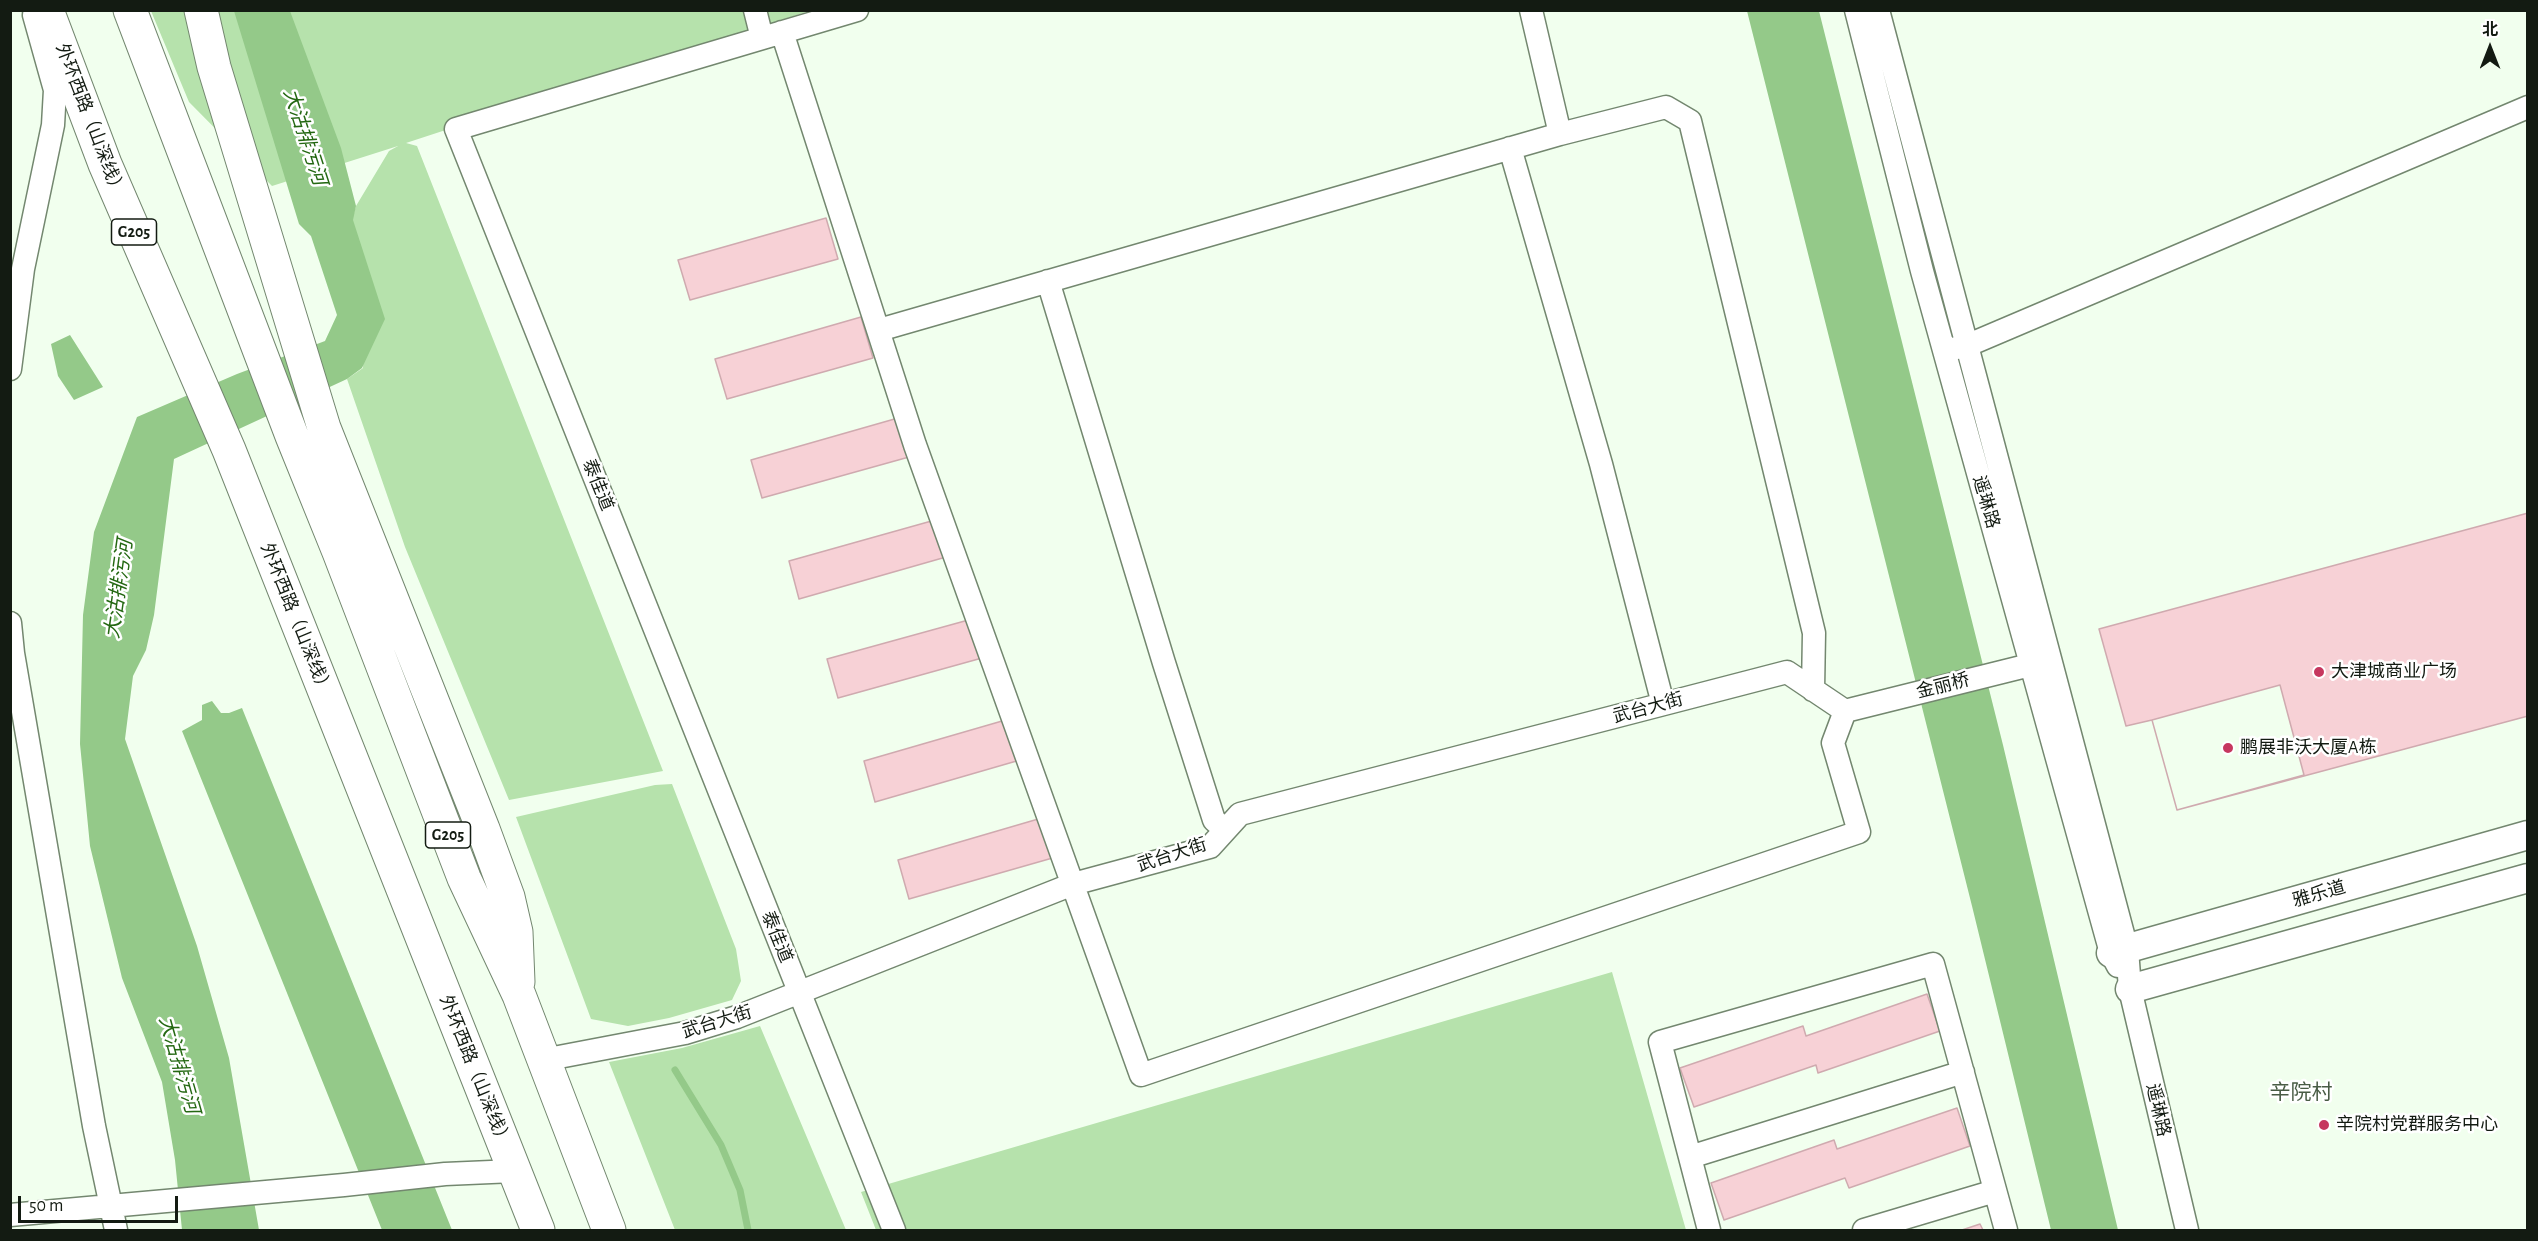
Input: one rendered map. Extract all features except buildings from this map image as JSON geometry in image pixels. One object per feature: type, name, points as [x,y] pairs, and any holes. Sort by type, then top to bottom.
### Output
[{"type":"highway","name":"外环西路（山深线）","points":[[47,10],[105,164],[229,450],[538,1230]]},
{"type":"highway","name":"G205","points":[[130,10],[292,436],[465,878],[519,995],[609,1230]]},
{"type":"highway","points":[[201,10],[214,67],[324,428],[508,897],[516,932],[519,995]]},
{"type":"main road","name":"雅乐道","points":[[2119,951],[2528,835]]},
{"type":"main road","points":[[2130,989],[2528,878]]},
{"type":"street","points":[[10,369],[23,269],[53,125],[55,90],[33,10]]},
{"type":"street","points":[[755,10],[772,35],[879,330],[915,445],[1141,1075],[1859,832],[1833,743],[1845,711]]},
{"type":"street","name":"泰佳道","points":[[857,10],[456,129],[894,1230]]},
{"type":"street","points":[[1531,10],[1560,134]]},
{"type":"street","name":"遥琳路","points":[[1856,10],[1955,348],[2130,989],[2187,1230]]},
{"type":"street","name":"遥琳路","points":[[1878,10],[1955,348]]},
{"type":"street","points":[[879,330],[1510,148],[1666,107],[1690,121],[1814,633],[1813,690]]},
{"type":"street","points":[[1955,348],[2528,107]]},
{"type":"street","points":[[1510,148],[1601,464],[1662,704]]},
{"type":"street","points":[[1047,281],[1210,808],[1214,820],[1225,830]]},
{"type":"street","points":[[10,623],[13,653],[90,1103],[116,1230]]},
{"type":"street","name":"金丽桥","points":[[1845,711],[2041,662]]},
{"type":"street","name":"武台大街","points":[[543,1060],[685,1033],[736,1017],[1073,885],[1210,847],[1240,814],[1787,672],[1845,711]]},
{"type":"street","points":[[1709,1230],[1660,1042],[1933,964],[2006,1230]]},
{"type":"street","points":[[1690,1157],[1963,1072]]},
{"type":"street","points":[[10,1215],[445,1174],[514,1171]]},
{"type":"street","points":[[1864,1230],[1995,1191]]},
{"type":"shaded area","points":[[151,11],[809,11],[406,143],[417,146],[663,771],[509,800],[405,547],[347,379],[363,368],[366,266],[352,220],[356,206],[389,151],[398,146],[272,186],[189,102]]},
{"type":"shaded area","points":[[672,784],[736,949],[741,981],[732,1000],[669,1018],[628,1026],[591,1019],[516,817],[655,785]]},
{"type":"shaded area","points":[[1612,972],[1686,1230],[876,1230],[861,1192]]},
{"type":"shaded area","points":[[760,1026],[846,1230],[675,1230],[609,1062],[682,1048]]},
{"type":"water","name":"大沽排污河","points":[[234,11],[290,11],[341,148],[356,206],[353,220],[385,319],[362,368],[347,379],[174,459],[154,615],[146,650],[133,676],[125,739],[197,946],[229,1058],[259,1230],[182,1230],[175,1160],[162,1082],[122,978],[90,846],[80,744],[83,615],[94,532],[137,417],[237,374],[325,341],[337,315],[311,236],[299,224]]},
{"type":"water","points":[[1747,11],[1819,11],[2003,745],[2118,1230],[2051,1230]]},
{"type":"water","points":[[70,335],[103,387],[74,400],[58,376],[51,344]]},
{"type":"water","points":[[212,701],[221,713],[229,713],[242,708],[452,1230],[382,1230],[182,731],[202,720],[202,705]]},
{"type":"waterway","points":[[675,1070],[721,1145],[740,1190],[748,1230]]},
{"type":"place","name":"大津城商业广场","points":[[2319,672]]},
{"type":"place","name":"鹏展非沃大厦A栋","points":[[2228,748]]},
{"type":"place","name":"辛院村党群服务中心","points":[[2324,1125]]},
{"type":"district","name":"辛院村","points":[[2301,1093]]}]
